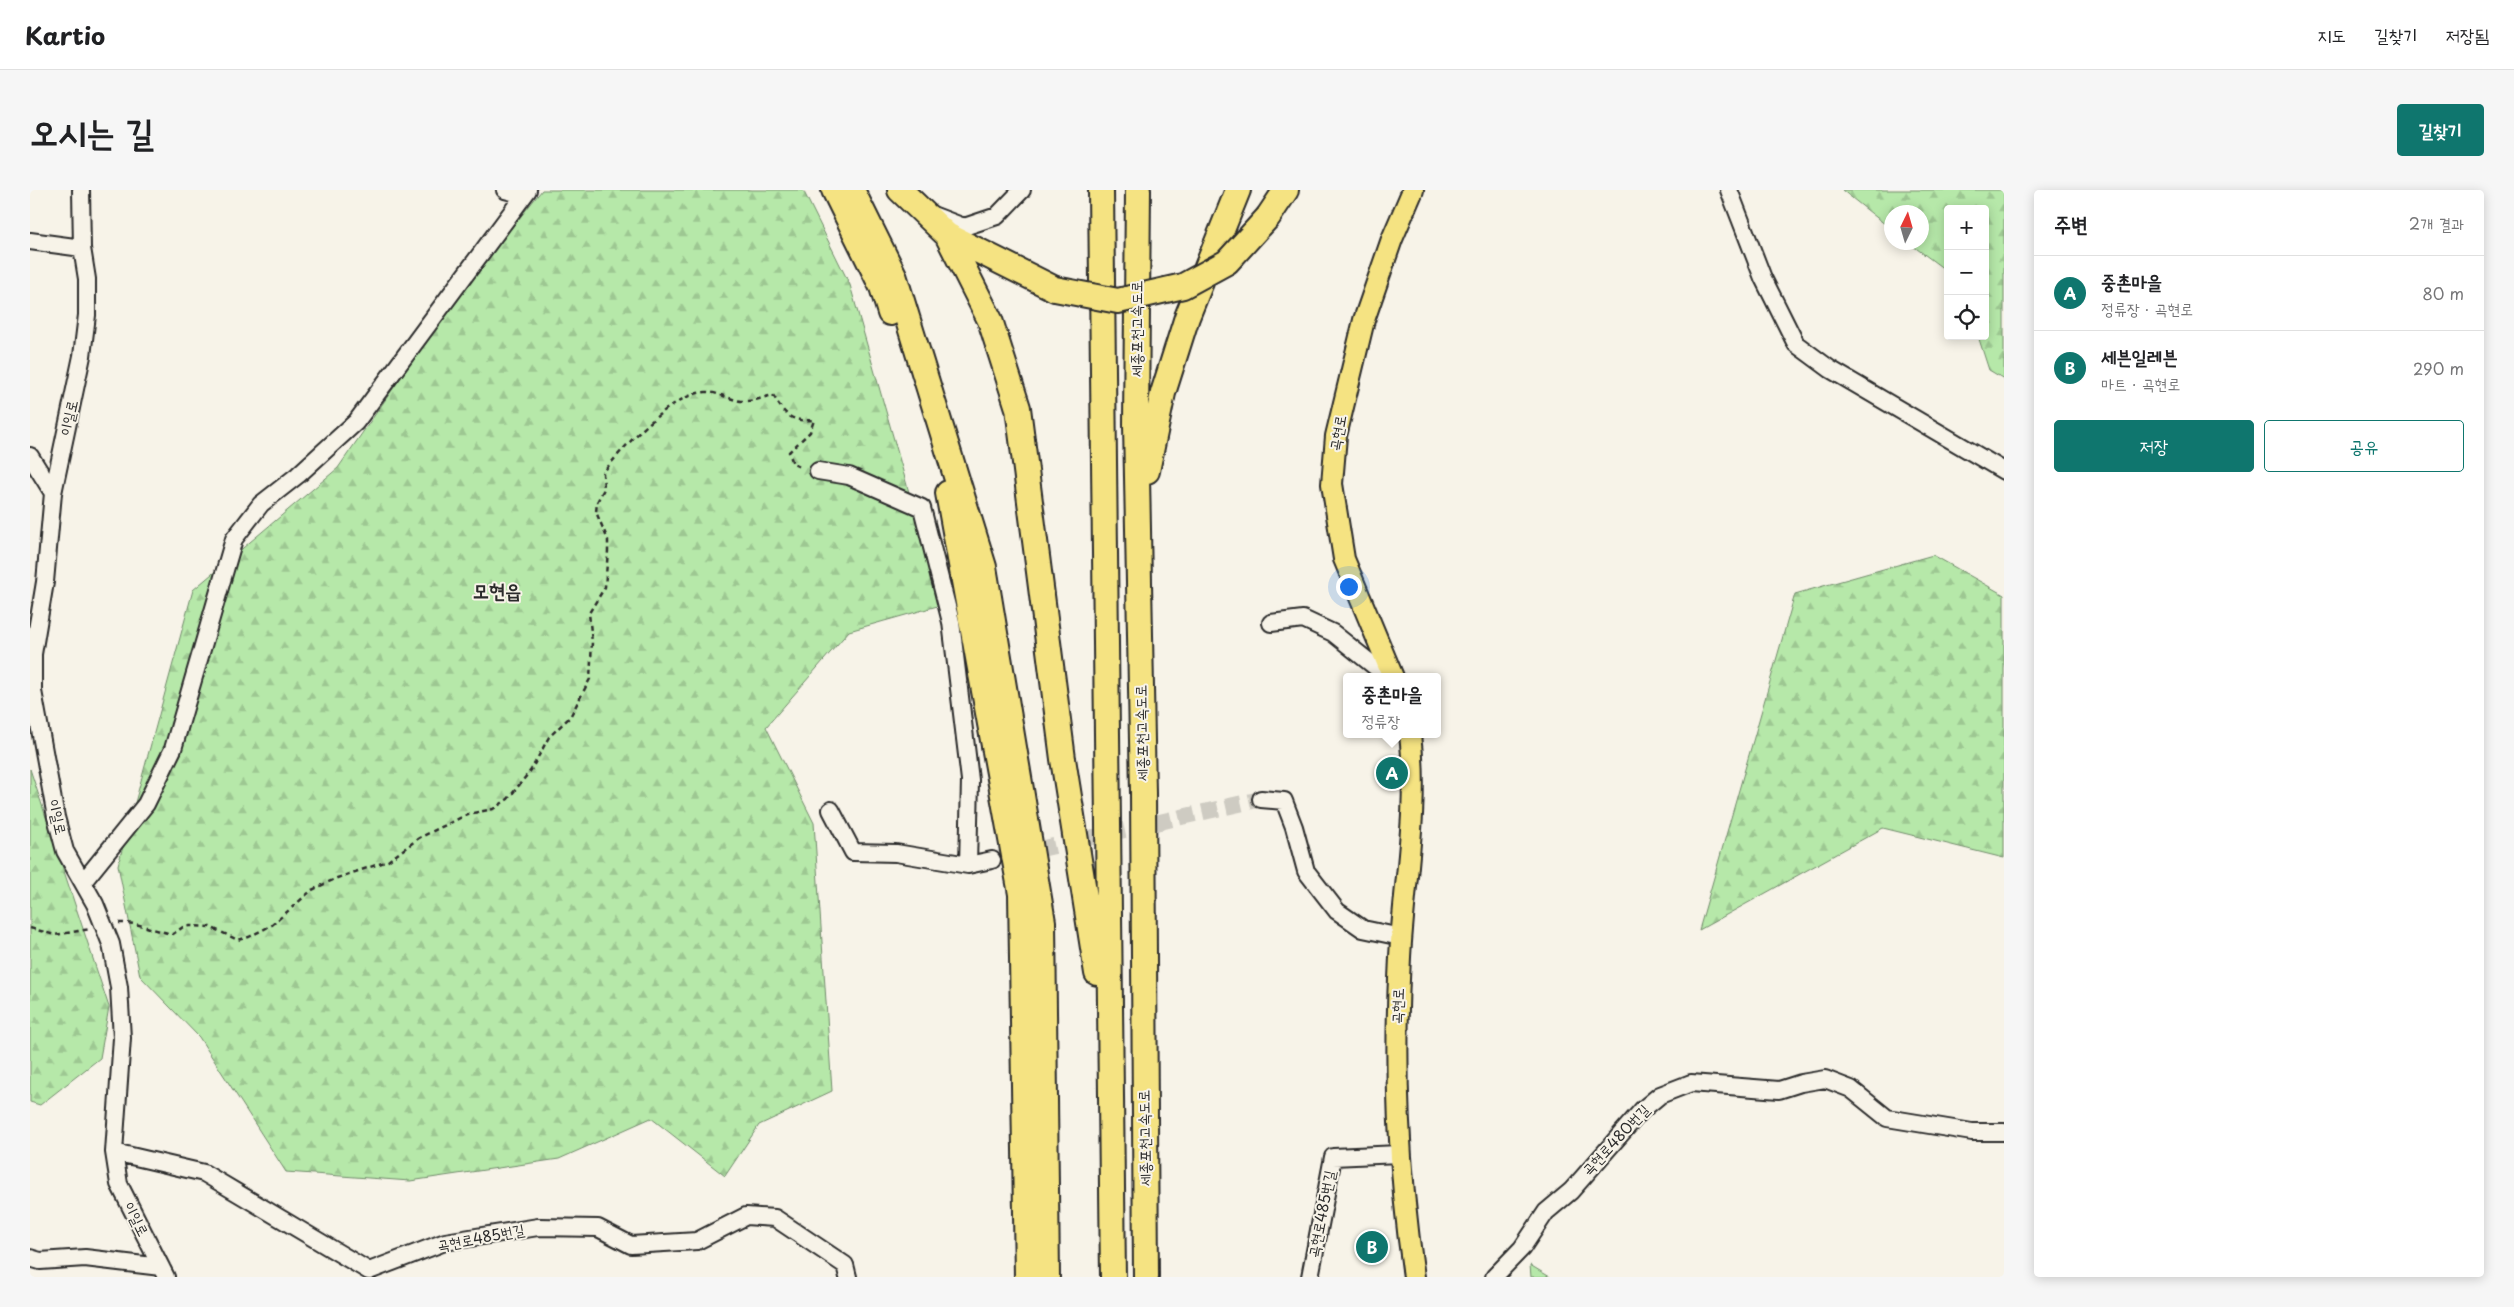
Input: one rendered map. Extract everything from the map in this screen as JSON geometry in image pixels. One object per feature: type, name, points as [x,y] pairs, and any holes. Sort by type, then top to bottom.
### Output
[{"type":"highway","points":[[834,190],[882,287],[948,492],[1020,884],[1026,1277]]},
{"type":"highway","points":[[852,190],[894,275],[984,567],[1044,922],[1047,1277]]},
{"type":"highway","points":[[900,190],[947,235],[1055,290],[1118,301],[1183,286],[1227,262],[1268,217],[1286,190]]},
{"type":"highway","points":[[1101,190],[1113,1277]]},
{"type":"highway","name":"세종포천고속도로","points":[[1138,190],[1136,424],[1146,1277]]},
{"type":"highway","points":[[1139,590],[1148,465],[1163,393],[1187,317],[1238,190]]},
{"type":"highway","points":[[947,235],[990,320],[1018,408],[1063,760],[1110,1053]]},
{"type":"main road","name":"곡현로","points":[[1391,673],[1344,559],[1335,518],[1332,484],[1336,436],[1364,320],[1392,239],[1413,190]]},
{"type":"main road","name":"곡현로","points":[[1410,738],[1412,801],[1401,937],[1397,1020],[1399,1154],[1414,1277]]},
{"type":"street","name":"이일로","points":[[81,190],[82,248],[87,279],[82,356],[54,493],[45,582],[33,654],[33,691],[56,817],[65,850],[96,904],[111,944],[119,987],[122,1038],[114,1152],[119,1184],[164,1272]]},
{"type":"street","points":[[83,882],[146,804],[173,749],[234,539],[261,504],[298,475],[356,422],[527,193],[505,190]]},
{"type":"street","points":[[923,212],[964,227],[997,216],[1022,190]]},
{"type":"street","points":[[1729,190],[1763,278],[1796,344],[1830,369],[2004,471]]},
{"type":"street","points":[[30,241],[82,248]]},
{"type":"street","points":[[30,456],[54,493]]},
{"type":"street","points":[[818,471],[849,476],[922,508],[951,622],[970,780],[968,866]]},
{"type":"street","points":[[1271,623],[1303,619],[1333,632],[1383,673]]},
{"type":"street","points":[[1262,799],[1284,801],[1294,827],[1306,872],[1337,911],[1363,929],[1401,937]]},
{"type":"street","points":[[831,810],[853,852],[896,853],[968,866],[992,860]]},
{"type":"street","name":"곡현로480번길","points":[[1494,1277],[1522,1248],[1546,1212],[1570,1190],[1642,1110],[1660,1095],[1691,1083],[1778,1090],[1801,1083],[1825,1079],[1851,1089],[1887,1118],[1972,1132],[2004,1132]]},
{"type":"street","name":"곡현로485번길","points":[[114,1152],[204,1173],[369,1271],[444,1242],[538,1228],[598,1228],[631,1245],[641,1245],[697,1241],[746,1216],[775,1218],[844,1265],[848,1277]]},
{"type":"street","name":"곡현로485번길","points":[[1310,1277],[1333,1157],[1399,1154]]},
{"type":"street","points":[[30,1258],[40,1261],[85,1258],[164,1272]]},
{"type":"path","points":[[30,928],[56,936],[104,925],[124,923],[146,925],[157,932],[173,934],[183,927],[210,927],[238,940],[249,937],[272,925],[312,890],[337,878],[388,861],[427,834],[468,814],[493,809],[508,799],[531,770],[550,737],[570,717],[590,679],[592,642],[589,613],[605,587],[608,551],[608,540],[596,512],[597,502],[604,488],[603,473],[620,452],[676,402],[693,393],[707,392],[745,402],[773,396],[786,416],[802,421],[814,420],[810,432],[789,452],[793,464],[811,471],[818,471]]},
{"type":"green space","points":[[542,190],[803,190],[850,285],[941,605],[849,631],[766,727],[814,823],[832,1091],[759,1125],[725,1176],[651,1118],[559,1159],[410,1181],[286,1172],[199,1037],[140,976],[118,865],[193,590],[338,468],[460,292]]},
{"type":"green space","points":[[1842,190],[2004,190],[2004,379],[1989,370],[1979,340],[1989,340],[1989,205],[1944,205],[1944,269],[1918,250],[1929,250],[1929,205],[1884,205],[1884,223]]},
{"type":"green space","points":[[1933,555],[2004,595],[2004,858],[1883,828],[1699,930],[1795,594]]},
{"type":"green space","points":[[30,769],[109,1007],[100,1058],[40,1105],[30,1102]]},
{"type":"green space","points":[[1530,1265],[1550,1277],[1531,1277]]},
{"type":"tunnel","points":[[992,860],[1261,799]]},
{"type":"place","name":"중촌마을","points":[[1392,773]]},
{"type":"place","name":"세븐일레븐","points":[[1372,1247]]},
{"type":"district","name":"모현읍","points":[[497,591]]}]
